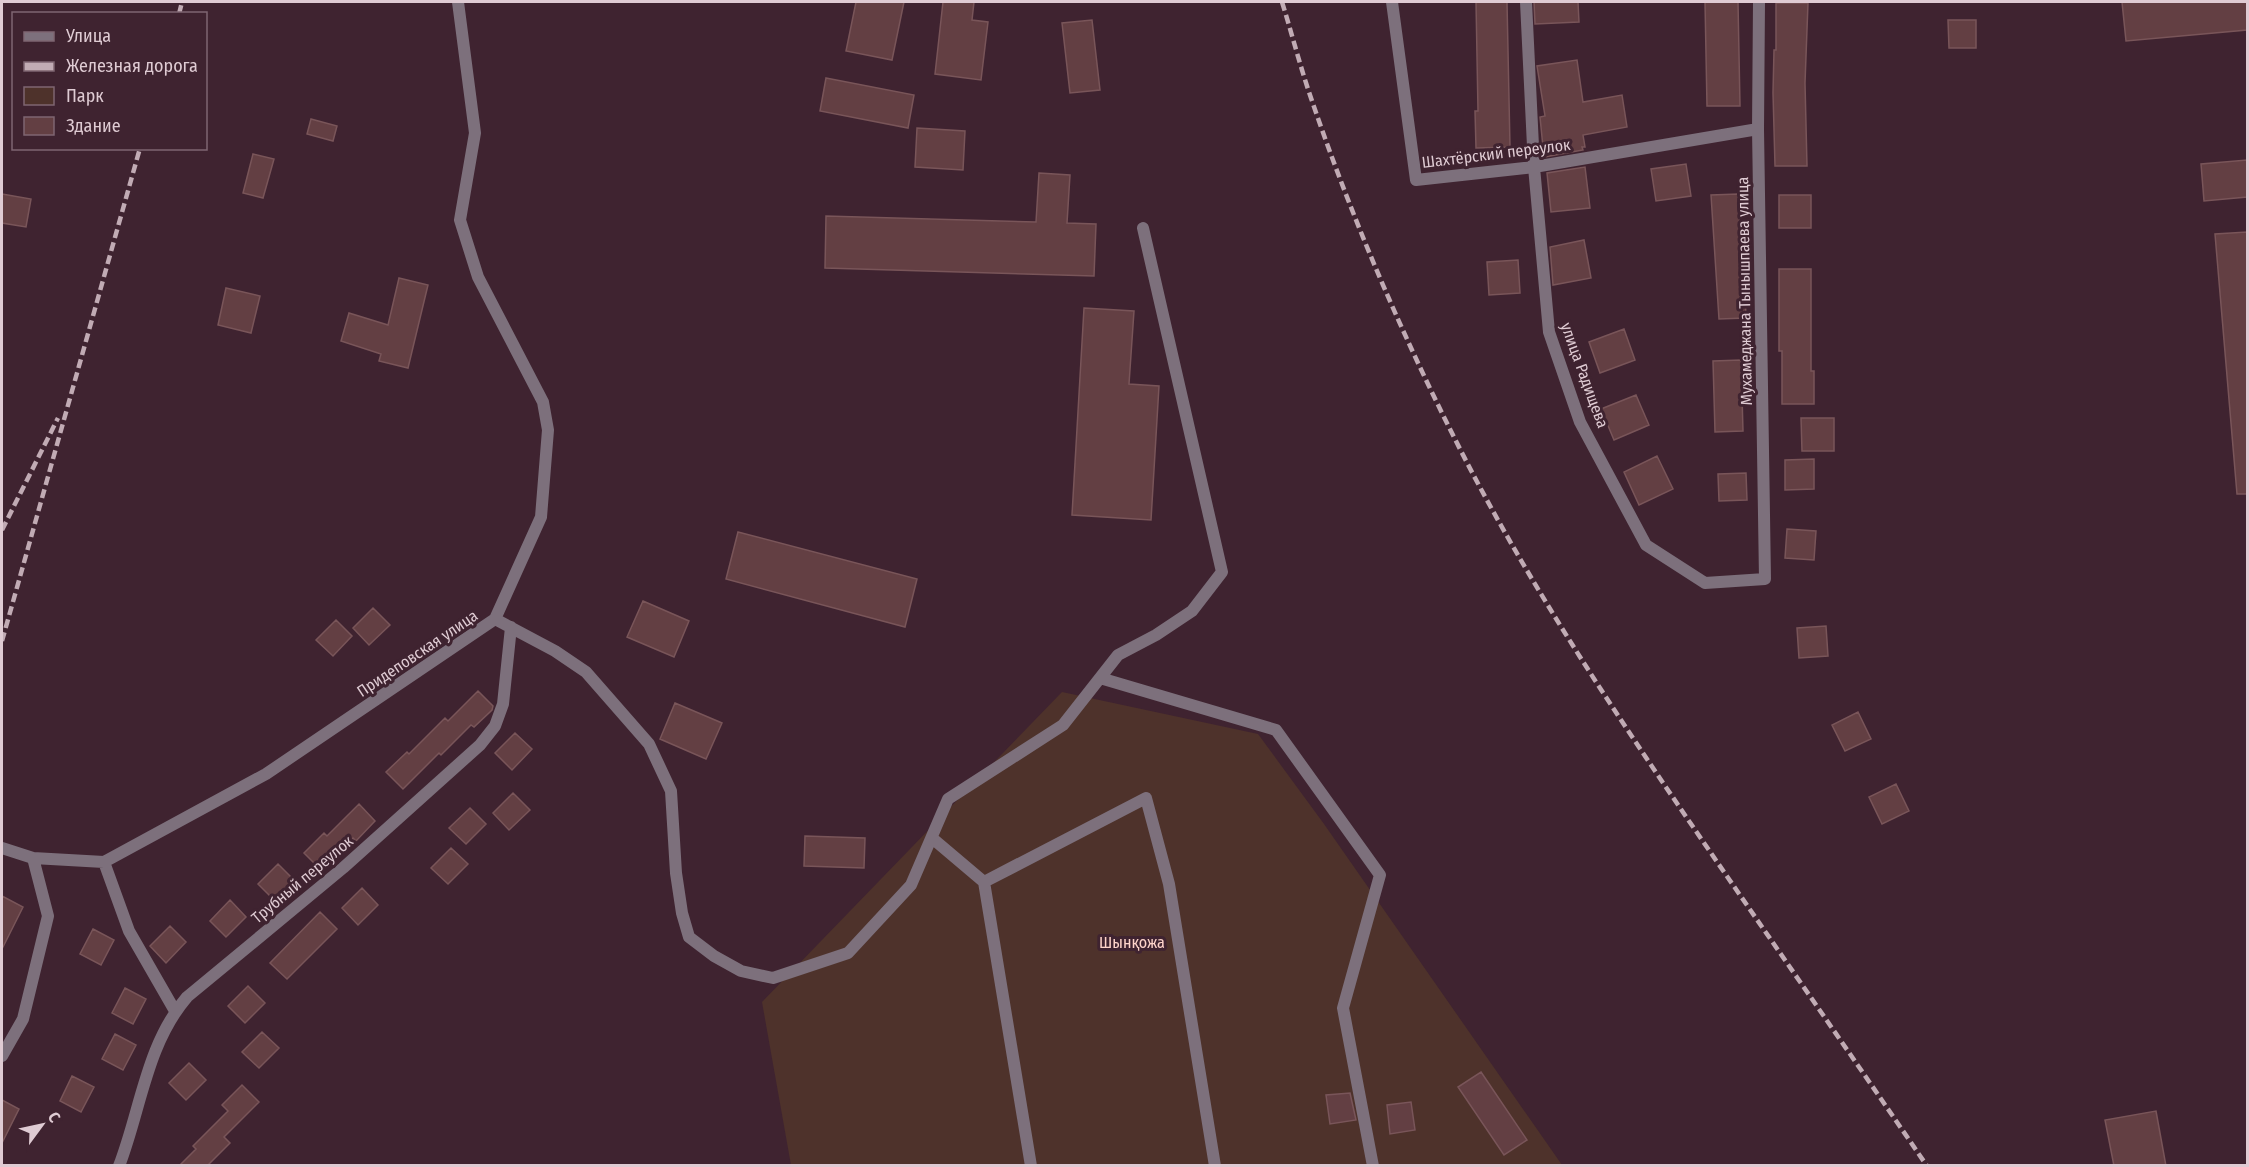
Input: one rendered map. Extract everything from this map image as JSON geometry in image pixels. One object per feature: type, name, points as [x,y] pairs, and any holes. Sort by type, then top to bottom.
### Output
[{"type":"street","name":"Придеповская улица","points":[[104,862],[266,774],[495,619],[541,517],[548,430],[543,402],[478,277],[460,220],[476,133],[458,2]]},
{"type":"street","name":"Шахтёрский переулок","points":[[1392,2],[1416,180],[1534,167],[1758,129]]},
{"type":"street","name":"улица Радищева","points":[[1526,2],[1534,167],[1549,332],[1580,422],[1646,545],[1705,583],[1765,579]]},
{"type":"street","name":"Мухамеджана Тынышпаева улица","points":[[1759,2],[1758,129],[1765,579]]},
{"type":"street","points":[[495,619],[555,651],[586,672],[649,744],[671,791],[676,873],[682,913],[689,937],[714,956],[741,971],[773,978],[848,953],[911,885],[948,799],[1063,725],[1118,656],[1156,635],[1192,611],[1222,572],[1143,228]]},
{"type":"street","name":"Трубный переулок","points":[[119,1166],[127,1145],[147,1069],[174,1011],[187,997],[343,868],[480,745],[495,726],[503,704],[511,627]]},
{"type":"street","points":[[1100,678],[1276,730],[1380,875],[1343,1008],[1373,1166]]},
{"type":"street","points":[[984,882],[1146,798],[1169,884],[1215,1166]]},
{"type":"street","points":[[932,838],[984,882],[1031,1166]]},
{"type":"street","points":[[2,848],[33,858],[104,862],[129,931],[174,1011]]},
{"type":"street","points":[[2,1056],[23,1019],[48,916],[33,858]]},
{"type":"green space","name":"Шынқожа","points":[[1062,692],[1258,734],[1324,824],[1562,1165],[791,1165],[762,1002]]},
{"type":"building","points":[[856,2],[904,2],[892,60],[846,51]]},
{"type":"building","points":[[943,2],[974,2],[972,20],[988,22],[981,80],[935,74]]},
{"type":"building","points":[[1476,2],[1507,2],[1510,147],[1476,148],[1475,111],[1478,111]]},
{"type":"building","points":[[1534,2],[1578,2],[1579,22],[1535,24]]},
{"type":"building","points":[[1705,2],[1738,2],[1740,106],[1707,106]]},
{"type":"building","points":[[2122,2],[2247,2],[2247,30],[2126,41]]},
{"type":"building","points":[[1776,3],[1808,3],[1805,83],[1807,166],[1775,166],[1773,93]]},
{"type":"building","points":[[1092,20],[1100,90],[1070,93],[1062,23]]},
{"type":"building","points":[[1948,20],[1976,20],[1976,48],[1949,48]]},
{"type":"building","points":[[1577,60],[1583,102],[1622,95],[1627,127],[1583,135],[1585,147],[1582,147],[1583,150],[1544,157],[1540,117],[1545,116],[1537,66]]},
{"type":"building","points":[[826,78],[914,95],[908,128],[820,111]]},
{"type":"building","points":[[311,119],[337,126],[333,141],[307,134]]},
{"type":"building","points":[[917,128],[965,131],[963,170],[915,167]]},
{"type":"building","points":[[253,154],[274,159],[263,198],[243,193]]},
{"type":"building","points":[[2247,160],[2247,197],[2204,201],[2201,164]]},
{"type":"building","points":[[1686,164],[1691,196],[1656,201],[1651,169]]},
{"type":"building","points":[[1585,167],[1590,208],[1551,212],[1547,173]]},
{"type":"building","points":[[1039,173],[1070,175],[1067,223],[1096,224],[1094,276],[825,268],[826,216],[1036,222]]},
{"type":"building","points":[[2,194],[31,199],[26,227],[2,223]]},
{"type":"building","points":[[1738,194],[1746,318],[1719,319],[1711,195]]},
{"type":"building","points":[[1779,195],[1811,195],[1811,228],[1779,228]]},
{"type":"building","points":[[2247,232],[2247,494],[2237,494],[2215,234]]},
{"type":"building","points":[[1584,240],[1591,278],[1553,285],[1550,247]]},
{"type":"building","points":[[1518,260],[1520,293],[1489,295],[1487,262]]},
{"type":"building","points":[[1779,269],[1811,269],[1811,371],[1814,371],[1814,404],[1782,404],[1782,351],[1779,351]]},
{"type":"building","points":[[399,278],[428,285],[408,368],[379,361],[381,354],[341,341],[349,313],[388,325]]},
{"type":"building","points":[[226,288],[260,296],[251,333],[218,325]]},
{"type":"building","points":[[1084,308],[1134,311],[1129,384],[1159,386],[1151,520],[1072,515]]},
{"type":"building","points":[[1624,329],[1635,360],[1600,373],[1589,342]]},
{"type":"building","points":[[1741,360],[1743,431],[1715,432],[1713,361]]},
{"type":"building","points":[[1636,395],[1649,425],[1614,440],[1601,409]]},
{"type":"building","points":[[1801,418],[1834,418],[1834,451],[1802,451]]},
{"type":"building","points":[[1657,456],[1673,489],[1639,505],[1624,472]]},
{"type":"building","points":[[1814,459],[1814,489],[1785,490],[1785,460]]},
{"type":"building","points":[[1746,473],[1747,500],[1719,501],[1718,474]]},
{"type":"building","points":[[1787,529],[1816,531],[1814,560],[1785,558]]},
{"type":"building","points":[[738,532],[917,579],[905,627],[726,579]]},
{"type":"building","points":[[643,601],[689,621],[674,657],[627,637]]},
{"type":"building","points":[[373,608],[390,625],[369,645],[353,628]]},
{"type":"building","points":[[336,620],[352,636],[333,656],[316,640]]},
{"type":"building","points":[[1826,626],[1828,656],[1799,658],[1797,628]]},
{"type":"building","points":[[478,691],[493,706],[492,710],[474,727],[471,725],[441,755],[439,753],[403,789],[386,772],[407,752],[409,754],[445,718],[448,721]]},
{"type":"building","points":[[675,703],[722,723],[706,759],[660,739]]},
{"type":"building","points":[[1858,712],[1871,739],[1845,751],[1832,725]]},
{"type":"building","points":[[515,733],[532,749],[512,770],[495,753]]},
{"type":"building","points":[[1896,784],[1909,811],[1882,824],[1869,797]]},
{"type":"building","points":[[513,793],[530,810],[509,830],[493,813]]},
{"type":"building","points":[[359,804],[375,821],[356,841],[353,838],[321,870],[304,853],[324,833],[327,836]]},
{"type":"building","points":[[470,808],[486,824],[466,844],[449,828]]},
{"type":"building","points":[[805,836],[865,838],[864,868],[804,866]]},
{"type":"building","points":[[451,848],[468,864],[448,884],[431,868]]},
{"type":"building","points":[[278,864],[295,881],[275,901],[258,884]]},
{"type":"building","points":[[362,888],[378,905],[358,925],[342,908]]},
{"type":"building","points":[[2,896],[23,907],[2,949]]},
{"type":"building","points":[[230,900],[246,917],[226,937],[210,921]]},
{"type":"building","points":[[320,912],[337,929],[287,979],[270,963]]},
{"type":"building","points":[[170,926],[186,942],[166,963],[150,946]]},
{"type":"building","points":[[93,929],[114,940],[101,965],[80,954]]},
{"type":"building","points":[[248,986],[265,1003],[245,1023],[228,1006]]},
{"type":"building","points":[[125,988],[146,999],[133,1024],[112,1013]]},
{"type":"building","points":[[262,1032],[279,1048],[259,1068],[242,1052]]},
{"type":"building","points":[[115,1034],[136,1045],[123,1070],[102,1059]]},
{"type":"building","points":[[189,1063],[206,1080],[186,1100],[169,1083]]},
{"type":"building","points":[[1481,1072],[1527,1140],[1504,1155],[1458,1087]]},
{"type":"building","points":[[72,1076],[94,1087],[81,1112],[60,1101]]},
{"type":"building","points":[[242,1085],[259,1102],[224,1137],[230,1143],[207,1166],[179,1166],[196,1149],[193,1146],[228,1111],[222,1105]]},
{"type":"building","points":[[1350,1093],[1356,1120],[1330,1124],[1326,1095]]},
{"type":"building","points":[[2,1100],[19,1109],[2,1143]]},
{"type":"building","points":[[1411,1102],[1415,1130],[1390,1134],[1387,1105]]},
{"type":"building","points":[[2156,1111],[2166,1166],[2114,1166],[2105,1120]]},
{"type":"railway","points":[[180,12],[182,2]]},
{"type":"railway","points":[[1282,2],[1311,98],[1361,233],[1419,365],[1489,504],[1580,657],[1646,757],[1927,1166]]},
{"type":"railway","points":[[2,641],[139,150]]},
{"type":"railway","points":[[2,530],[58,418]]}]
